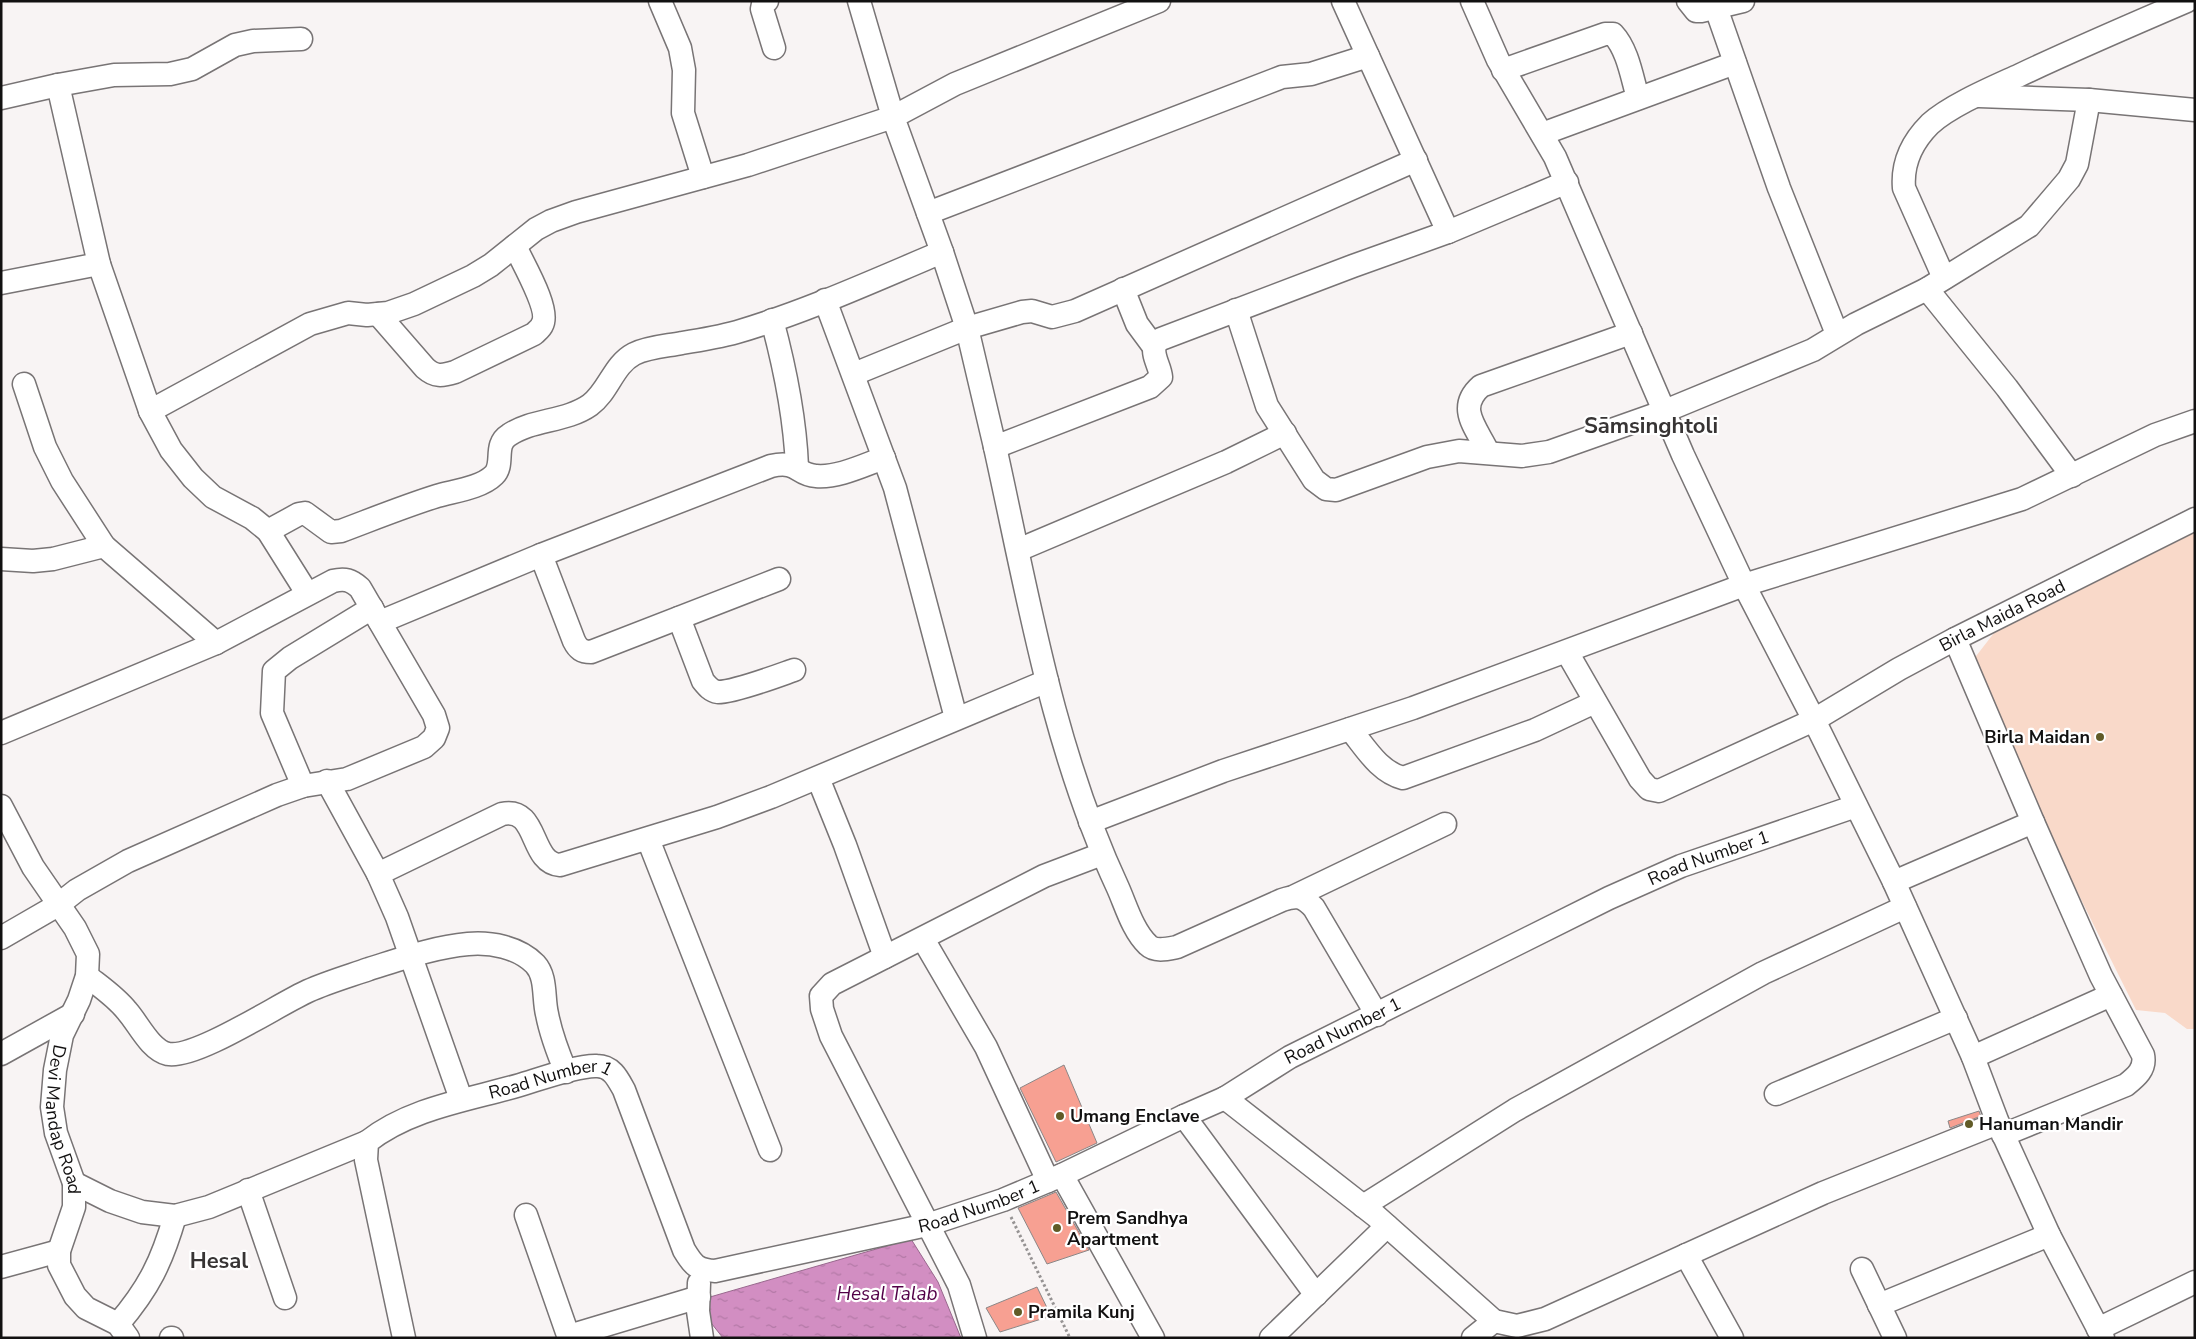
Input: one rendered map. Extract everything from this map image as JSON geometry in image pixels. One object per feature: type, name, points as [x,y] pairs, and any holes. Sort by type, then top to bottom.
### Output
[{"type":"street","points":[[660,1],[680,48],[684,70],[683,113],[703,177]]},
{"type":"street","points":[[767,1],[763,4],[762,9],[774,48]]},
{"type":"street","points":[[859,1],[893,117],[942,252],[967,328],[1046,682],[1077,787],[1102,854],[1139,934],[1149,946],[1162,950],[1176,947],[1295,896],[1445,824]]},
{"type":"street","points":[[150,411],[310,324],[348,313],[367,315],[388,313],[414,304],[473,276],[491,265],[543,225],[576,212],[765,159],[893,117],[955,84],[1159,1]]},
{"type":"street","points":[[1343,1],[1448,232]]},
{"type":"street","points":[[1472,1],[1503,70],[1542,134],[1567,182],[1664,411],[1744,585],[1814,720],[1894,882],[1956,1018],[2001,1129],[2049,1235],[2101,1333],[2195,1282]]},
{"type":"street","points":[[1688,1],[1696,10],[1716,8],[1743,1]]},
{"type":"street","points":[[2072,476],[2007,388],[1936,284],[1904,188],[1902,175],[1912,147],[1924,131],[1932,123],[1975,96],[2112,32],[2187,1]]},
{"type":"street","points":[[1716,8],[1779,188],[1837,334]]},
{"type":"street","points":[[1503,70],[1605,34],[1613,34],[1623,50],[1638,98]]},
{"type":"street","points":[[1,98],[58,84],[114,75],[170,74],[192,68],[235,45],[253,41],[301,39]]},
{"type":"street","points":[[928,213],[1282,77],[1311,74],[1368,56]]},
{"type":"street","points":[[1542,134],[1735,63]]},
{"type":"street","points":[[58,84],[99,264],[150,411],[171,450],[193,478],[213,497],[252,518],[268,530],[308,594]]},
{"type":"street","points":[[1975,96],[2089,100],[2195,110]]},
{"type":"street","points":[[1236,310],[1267,406],[1314,480],[1326,489],[1336,490],[1427,457],[1459,451],[1522,456],[1549,452],[1664,411],[1812,350],[1837,334],[1936,284],[2029,226],[2069,179],[2077,164],[2089,100]]},
{"type":"street","points":[[854,374],[967,328],[1022,312],[1032,311],[1052,317],[1062,315],[1416,160]]},
{"type":"street","points":[[1154,347],[1162,340],[1236,310],[1448,232],[1567,182]]},
{"type":"street","points":[[378,314],[425,368],[432,374],[443,376],[534,334],[543,324],[542,303],[515,246]]},
{"type":"street","points":[[268,530],[299,514],[305,513],[331,532],[341,531],[436,496],[484,482],[495,474],[499,465],[500,444],[507,435],[558,419],[590,404],[604,393],[623,362],[635,354],[656,348],[707,340],[772,320],[942,252]]},
{"type":"street","points":[[1,282],[99,264]]},
{"type":"street","points":[[995,447],[1150,388],[1161,377],[1154,347],[1137,324],[1123,289]]},
{"type":"street","points":[[825,300],[884,458],[921,580],[956,718]]},
{"type":"street","points":[[772,320],[782,356],[789,393],[797,467]]},
{"type":"street","points":[[1488,452],[1469,414],[1467,403],[1472,393],[1481,386],[1631,333]]},
{"type":"street","points":[[24,384],[45,447],[62,481],[104,546],[216,643]]},
{"type":"street","points":[[1090,822],[1223,771],[1413,708],[1744,585],[2022,499],[2155,435],[2195,421]]},
{"type":"street","points":[[1018,550],[1226,462],[1285,433]]},
{"type":"street","points":[[303,786],[272,713],[274,672],[290,658],[376,615],[541,555],[764,469],[784,464],[797,467],[813,476],[824,477],[884,458]]},
{"type":"street","name":"Birla Maida Road","points":[[1595,702],[1640,779],[1649,789],[1659,791],[1814,720],[1955,638],[2195,518]]},
{"type":"street","points":[[1,559],[33,561],[53,559],[104,546]]},
{"type":"street","points":[[541,555],[574,641],[578,648],[584,652],[591,652],[779,579]]},
{"type":"street","points":[[1,733],[216,643],[332,581],[342,579],[352,581],[360,588],[434,715],[438,728],[434,738],[424,747],[359,775],[346,780],[327,781],[303,786],[277,795],[128,861],[76,890],[58,905],[1,938]]},
{"type":"street","points":[[679,618],[703,681],[709,689],[717,692],[729,690],[794,670]]},
{"type":"street","points":[[1225,1098],[1363,1206],[1494,1321],[1517,1326],[1545,1319],[1823,1193],[2126,1085],[2139,1074],[2144,1063],[2143,1055],[2111,996],[2033,822],[1955,638]]},
{"type":"street","points":[[1350,729],[1381,767],[1393,776],[1403,778],[1535,730],[1595,702],[1567,652]]},
{"type":"street","points":[[378,874],[502,814],[511,812],[518,814],[526,821],[546,859],[552,864],[560,865],[717,817],[818,778],[956,718],[1046,682]]},
{"type":"street","points":[[818,778],[845,845],[885,957]]},
{"type":"street","points":[[327,781],[378,874],[396,917],[461,1099]]},
{"type":"street","name":"Devi Mandap Road","points":[[1,806],[33,867],[75,928],[88,954],[87,976],[60,1044],[55,1070],[52,1107],[56,1133],[74,1183],[74,1207],[59,1251]]},
{"type":"street","name":"Road Number 1","points":[[175,1216],[209,1207],[367,1142],[382,1130],[461,1099],[514,1087],[566,1072],[598,1066],[608,1068],[616,1076],[624,1090],[684,1250],[690,1260],[700,1270],[715,1271],[927,1225],[1003,1200],[1055,1178],[1225,1098],[1290,1057],[1608,898],[1662,874],[1856,806]]},
{"type":"street","points":[[1894,882],[2033,822]]},
{"type":"street","points":[[648,839],[770,1150]]},
{"type":"street","points":[[975,1338],[959,1285],[831,1036],[822,1009],[821,996],[832,984],[1044,876],[1102,854]]},
{"type":"street","points":[[1295,896],[1305,898],[1314,908],[1378,1014]]},
{"type":"street","points":[[1363,1206],[1515,1110],[1763,973],[1905,907]]},
{"type":"street","points":[[923,939],[986,1048],[1055,1178],[1153,1338]]},
{"type":"street","points":[[87,976],[127,1010],[157,1048],[166,1054],[177,1055],[190,1051],[257,1020],[308,991],[409,956],[468,944],[500,946],[522,953],[536,965],[544,985],[546,1013],[553,1039],[566,1072]]},
{"type":"street","points":[[1973,1057],[2111,996]]},
{"type":"street","points":[[1,1054],[72,1014]]},
{"type":"street","points":[[1776,1094],[1956,1018]]},
{"type":"street","points":[[1184,1116],[1316,1295]]},
{"type":"street","points":[[367,1142],[366,1160],[404,1338]]},
{"type":"street","points":[[1,1267],[59,1251],[59,1265],[75,1296],[86,1308],[123,1331],[131,1308],[164,1254],[175,1216],[142,1212],[110,1201],[74,1183]]},
{"type":"street","points":[[248,1190],[285,1298]]},
{"type":"street","points":[[526,1215],[569,1337],[699,1297]]},
{"type":"street","points":[[1272,1338],[1387,1226]]},
{"type":"street","points":[[1879,1305],[2049,1235]]},
{"type":"street","points":[[1686,1255],[1732,1338]]},
{"type":"street","points":[[1862,1269],[1894,1338]]},
{"type":"street","points":[[700,1270],[699,1328],[702,1338]]},
{"type":"street","points":[[1473,1338],[1494,1321]]},
{"type":"path","points":[[1003,1200],[1070,1338]]},
{"type":"shaded area","name":"Birla Maidan","points":[[2195,522],[2195,1029],[2187,1029],[2165,1013],[2136,1010],[2039,815],[1973,660],[2001,624]]},
{"type":"water","name":"Hesal Talab","points":[[911,1239],[938,1282],[961,1338],[723,1338],[708,1319],[710,1297]]},
{"type":"building","name":"Umang Enclave","points":[[1064,1065],[1097,1143],[1056,1162],[1020,1088]]},
{"type":"building","points":[[1979,1111],[1981,1116],[1950,1128],[1948,1121]]},
{"type":"building","name":"Prem Sandhya Apartment","points":[[1056,1192],[1089,1250],[1047,1264],[1018,1208]]},
{"type":"building","name":"Pramila Kunj","points":[[1037,1287],[1051,1316],[1000,1332],[986,1308]]},
{"type":"place","name":"Birla Maidan","points":[[2100,737]]},
{"type":"place","name":"Umang Enclave","points":[[1060,1116]]},
{"type":"place","name":"Hanuman Mandir","points":[[1969,1124]]},
{"type":"place","name":"Prem Sandhya Apartment","points":[[1057,1228]]},
{"type":"place","name":"Pramila Kunj","points":[[1018,1312]]},
{"type":"district","name":"Sāmsinghtoli","points":[[1651,425]]},
{"type":"district","name":"Hesal","points":[[219,1260]]}]
